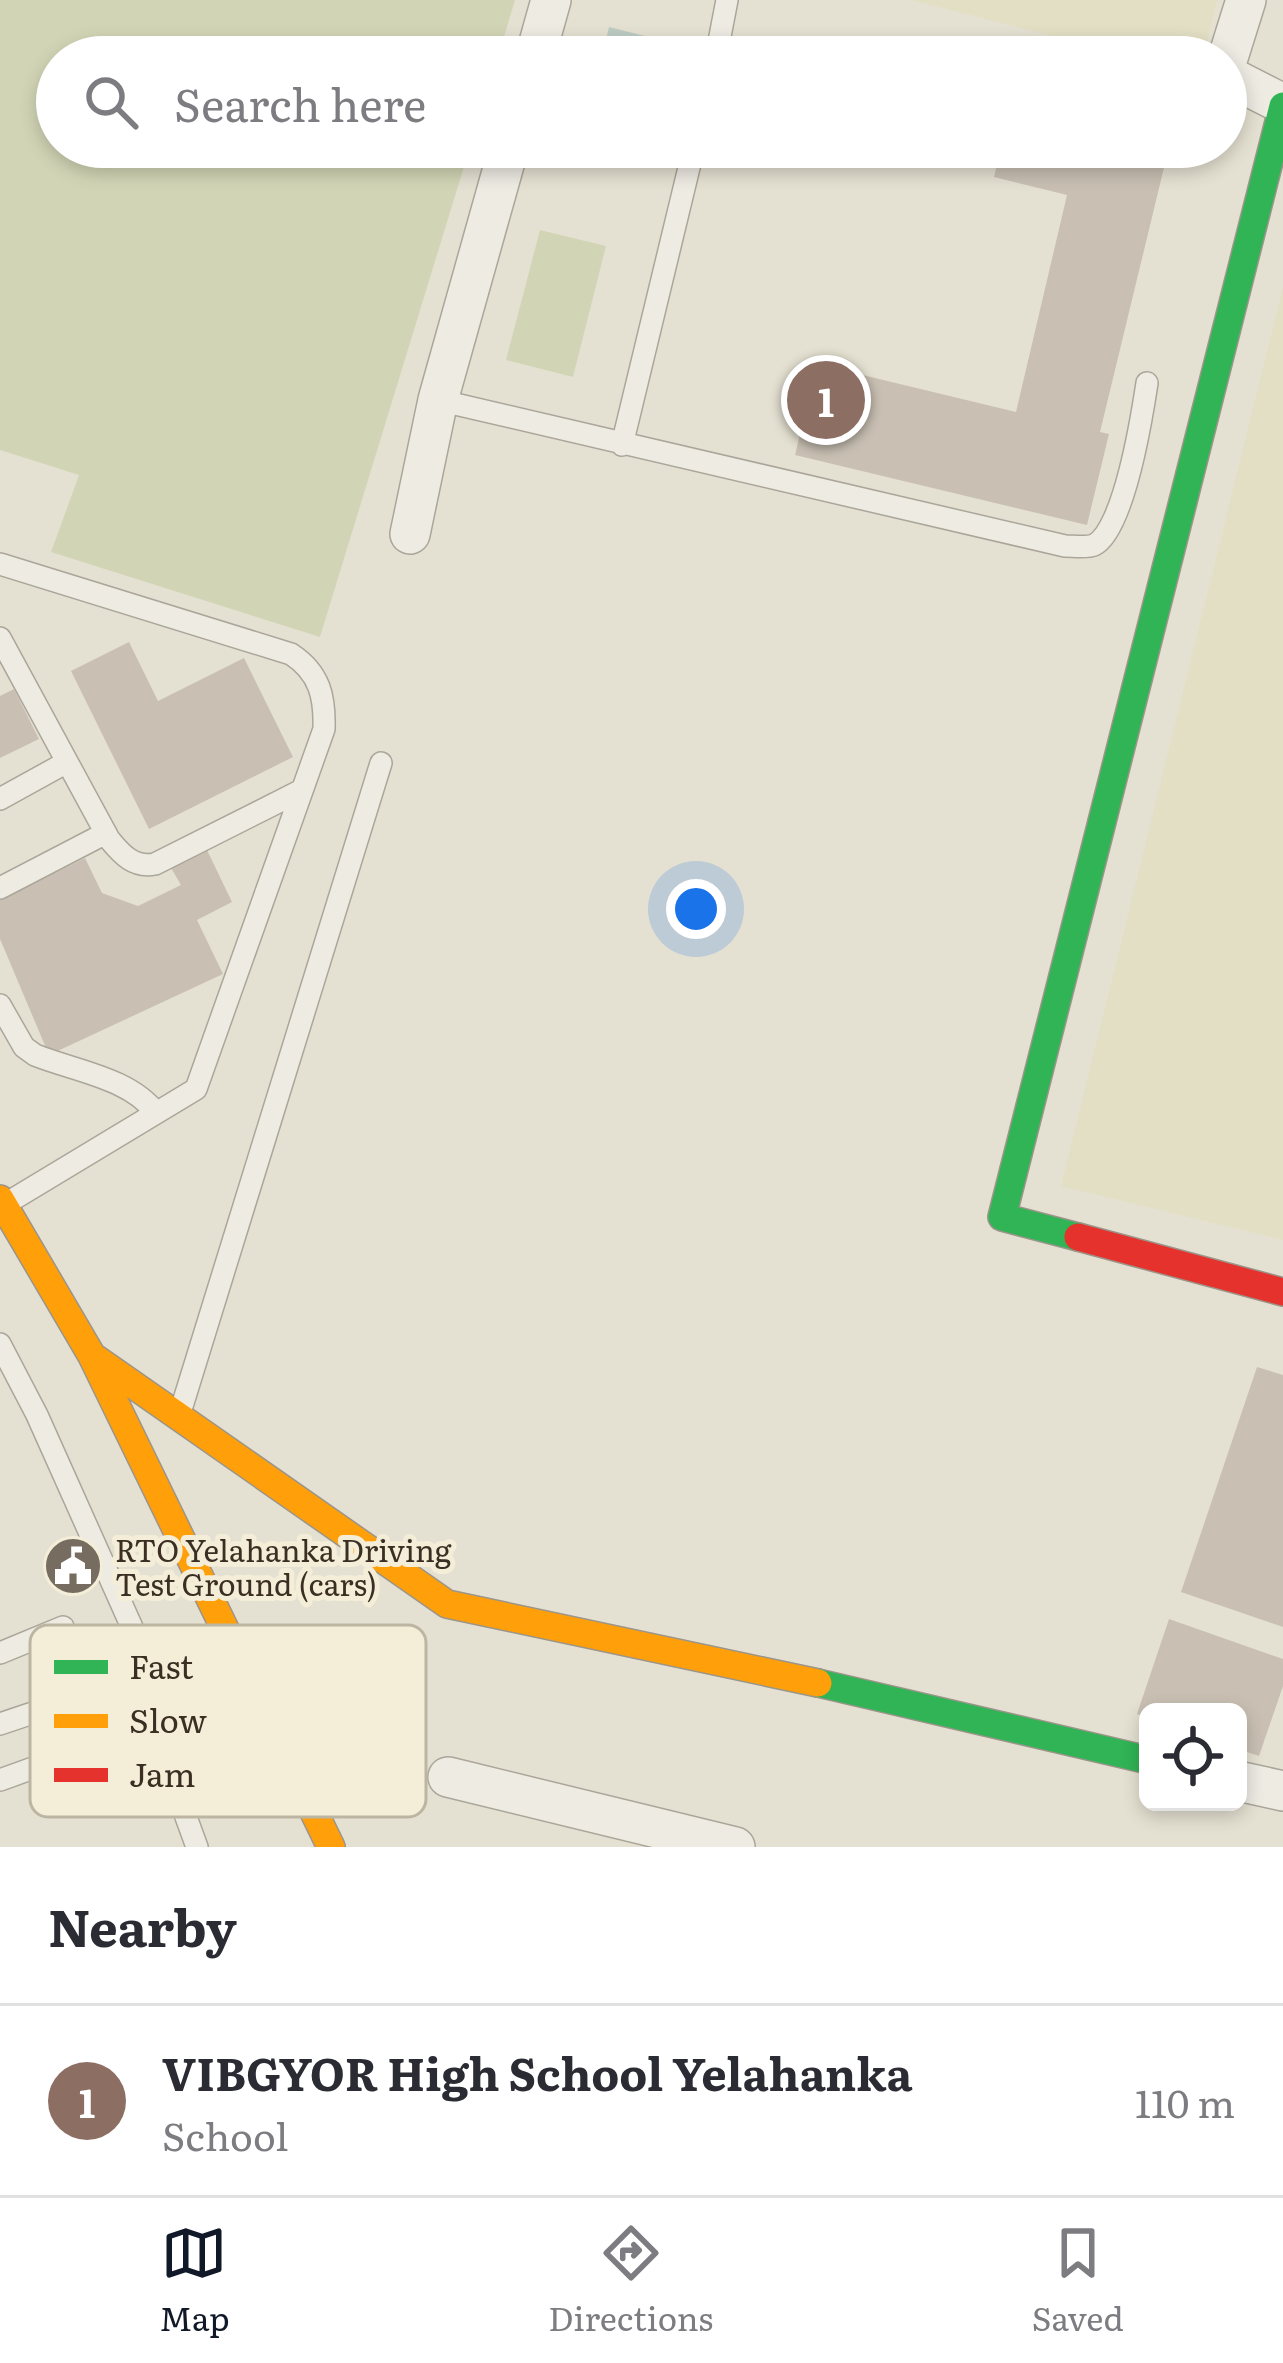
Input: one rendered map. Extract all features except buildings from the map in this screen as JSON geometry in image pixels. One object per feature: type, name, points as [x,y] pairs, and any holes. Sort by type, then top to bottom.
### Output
[{"type":"street","points":[[541,36],[551,0]]},
{"type":"street","points":[[1235,36],[1246,0]]},
{"type":"street","points":[[1247,86],[1283,105],[1002,1216],[1283,1292]]},
{"type":"street","points":[[410,534],[438,400],[503,168]]},
{"type":"street","points":[[2,1202],[92,1357],[223,1625]]},
{"type":"street","points":[[92,1357],[447,1604],[838,1687],[1139,1758]]},
{"type":"street","points":[[448,1777],[735,1847]]},
{"type":"street","points":[[1247,1783],[1283,1792]]},
{"type":"street","points":[[316,1817],[331,1847]]},
{"type":"lane","points":[[720,36],[727,0]]},
{"type":"lane","points":[[622,445],[689,168]]},
{"type":"lane","points":[[438,400],[1065,546],[1094,545],[1111,530],[1147,383]]},
{"type":"lane","points":[[0,565],[272,647],[308,665],[325,701],[324,729],[196,1089],[2,1202]]},
{"type":"lane","points":[[0,638],[8,673],[68,762],[106,833],[129,860],[142,866],[154,864],[302,790]]},
{"type":"lane","points":[[0,799],[68,762]]},
{"type":"lane","points":[[179,1417],[381,763]]},
{"type":"lane","points":[[0,888],[106,833]]},
{"type":"lane","points":[[0,1004],[24,1046],[35,1055],[126,1086],[146,1099],[156,1113]]},
{"type":"lane","points":[[0,1343],[131,1625]]},
{"type":"lane","points":[[0,1653],[30,1640]]},
{"type":"lane","points":[[0,1724],[30,1714]]},
{"type":"lane","points":[[0,1780],[30,1769]]},
{"type":"lane","points":[[185,1817],[196,1847]]},
{"type":"shaded area","points":[[911,0],[1217,0],[1208,36],[1052,36]]},
{"type":"shaded area","points":[[609,27],[645,36],[607,36]]},
{"type":"shaded area","points":[[1283,287],[1283,1240],[1061,1186]]},
{"type":"green space","points":[[0,0],[515,0],[504,36],[36,36],[36,168],[464,168],[320,637],[51,552],[79,475],[0,450]]},
{"type":"green space","points":[[540,230],[606,246],[573,377],[506,360]]},
{"type":"traffic: fast","points":[[1078,1237],[1002,1217],[1283,106]]},
{"type":"traffic: fast","points":[[818,1683],[1139,1758]]},
{"type":"traffic: slow","points":[[0,1199],[92,1356],[223,1625]]},
{"type":"traffic: slow","points":[[92,1356],[447,1604],[818,1683]]},
{"type":"traffic: slow","points":[[316,1817],[331,1847]]},
{"type":"traffic: jam","points":[[1078,1237],[1283,1292]]},
{"type":"place","name":"VIBGYOR High School Yelahanka","points":[[826,400]]},
{"type":"place","name":"RTO Yelahanka Driving Test Ground (cars)","points":[[73,1566]]}]
